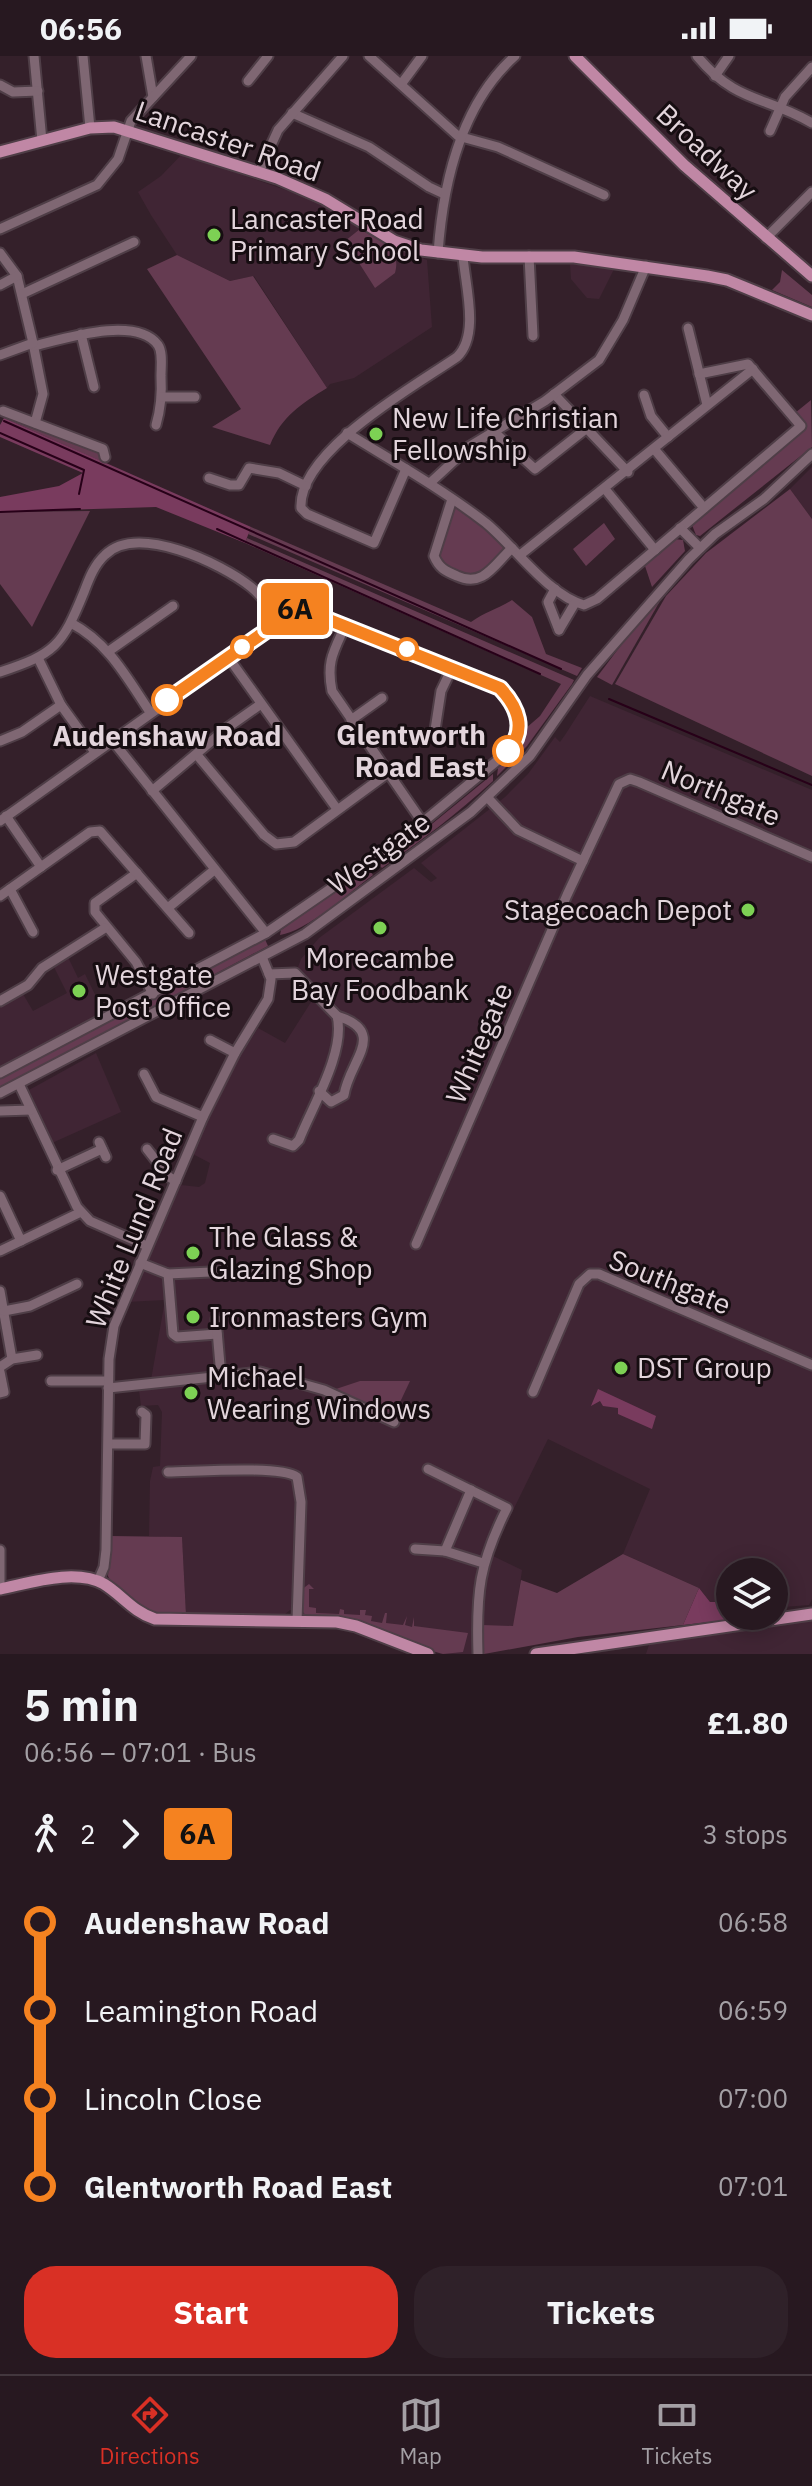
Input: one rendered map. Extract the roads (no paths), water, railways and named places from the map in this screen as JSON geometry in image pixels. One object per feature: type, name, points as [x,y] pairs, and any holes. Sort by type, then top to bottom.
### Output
[{"type":"main road","name":"Broadway","points":[[575,56],[684,165],[812,276]]},
{"type":"main road","name":"Lancaster Road","points":[[0,152],[90,128],[114,127],[259,172],[325,199],[394,241],[438,253],[574,257],[646,266],[727,280],[810,314]]},
{"type":"main road","points":[[0,1589],[50,1580],[86,1578],[98,1581],[137,1612],[155,1619],[297,1621],[356,1626],[428,1654]]},
{"type":"main road","points":[[536,1654],[811,1614]]},
{"type":"street","points":[[34,56],[42,141]]},
{"type":"street","points":[[83,56],[90,128]]},
{"type":"street","points":[[146,56],[153,97]]},
{"type":"street","points":[[0,229],[97,185],[118,159],[131,121],[191,56]]},
{"type":"street","points":[[248,81],[268,56]]},
{"type":"street","points":[[259,172],[275,134],[343,56]]},
{"type":"street","points":[[369,56],[462,137],[498,147],[604,195]]},
{"type":"street","points":[[402,83],[422,56]]},
{"type":"street","points":[[438,253],[444,194],[462,137],[489,86],[515,56]]},
{"type":"street","points":[[697,56],[730,89],[751,99],[781,107],[812,123]]},
{"type":"street","points":[[715,76],[729,56]]},
{"type":"street","points":[[770,131],[785,97],[812,67]]},
{"type":"street","points":[[0,85],[13,92],[38,91]]},
{"type":"street","points":[[292,113],[369,147],[444,194]]},
{"type":"street","points":[[766,238],[812,192]]},
{"type":"street","points":[[22,294],[134,242]]},
{"type":"street","points":[[0,253],[17,276],[34,345],[43,394],[35,423]]},
{"type":"street","points":[[406,469],[374,543],[303,512],[300,503],[306,486],[320,463],[347,433],[463,351],[469,331],[463,256]]},
{"type":"street","points":[[529,256],[533,336]]},
{"type":"street","points":[[430,483],[452,460],[492,430],[554,394],[599,360],[623,320],[646,266]]},
{"type":"street","points":[[0,285],[17,276]]},
{"type":"street","points":[[688,328],[707,405]]},
{"type":"street","points":[[0,355],[81,334],[121,329],[152,341],[161,352],[162,397],[156,425]]},
{"type":"street","points":[[81,334],[94,387]]},
{"type":"street","points":[[347,433],[452,499],[575,603],[590,603],[801,426],[753,369],[744,364],[699,374]]},
{"type":"street","points":[[452,499],[434,556],[442,569],[469,582],[478,580],[628,472],[753,369]]},
{"type":"street","points":[[554,394],[628,472]]},
{"type":"street","points":[[644,395],[651,416],[668,437]]},
{"type":"street","points":[[162,397],[195,397]]},
{"type":"street","points":[[3,411],[103,449],[105,457]]},
{"type":"street","points":[[492,430],[535,469],[587,428]]},
{"type":"street","points":[[655,450],[704,508]]},
{"type":"street","name":"Westgate","points":[[0,1093],[284,946],[383,879],[488,798],[530,756],[587,675],[700,548],[764,499],[812,454]]},
{"type":"street","points":[[209,478],[239,485],[249,468],[279,473],[306,486]]},
{"type":"street","points":[[605,489],[655,550]]},
{"type":"street","points":[[680,528],[700,548]]},
{"type":"street","points":[[0,672],[39,660],[71,623],[100,560],[119,545],[142,541],[194,557],[252,588],[281,619]]},
{"type":"street","points":[[555,589],[548,602],[559,630],[575,603]]},
{"type":"street","points":[[109,651],[173,607]]},
{"type":"street","points":[[0,1073],[269,931],[370,862],[423,823],[515,743],[519,727],[516,709],[500,688],[346,624],[299,608],[3,818],[41,867]]},
{"type":"street","points":[[71,623],[109,651],[150,712]]},
{"type":"street","points":[[346,624],[328,670],[332,691],[423,823]]},
{"type":"street","points":[[228,657],[337,809]]},
{"type":"street","points":[[39,660],[61,705],[95,752]]},
{"type":"street","points":[[435,730],[441,691],[452,668]]},
{"type":"street","points":[[351,720],[382,698]]},
{"type":"street","points":[[152,791],[227,728],[261,704]]},
{"type":"street","points":[[0,741],[22,732],[61,705]]},
{"type":"street","points":[[112,740],[213,871],[284,946]]},
{"type":"street","points":[[197,755],[264,835],[276,844],[294,842],[388,773]]},
{"type":"street","name":"Northgate","points":[[583,861],[617,786],[630,779],[812,857]]},
{"type":"street","points":[[488,798],[518,830],[583,861]]},
{"type":"street","points":[[0,896],[90,832],[100,831],[189,933]]},
{"type":"street","name":"Whitegate","points":[[416,1244],[583,861]]},
{"type":"street","points":[[370,862],[383,879]]},
{"type":"street","points":[[169,907],[213,871]]},
{"type":"street","points":[[137,873],[95,903],[95,912],[105,928],[136,962],[153,994]]},
{"type":"street","points":[[10,889],[33,932]]},
{"type":"street","points":[[0,1001],[28,985],[42,968],[105,928]]},
{"type":"street","points":[[262,957],[269,974],[295,973],[337,1016],[355,1021],[363,1030],[364,1041],[344,1095],[331,1102],[319,1091]]},
{"type":"street","name":"White Lund Road","points":[[98,1581],[104,1567],[108,1384],[114,1326],[203,1117],[235,1053],[268,999],[271,988],[269,974]]},
{"type":"street","points":[[273,1139],[293,1146],[337,1049],[337,1016]]},
{"type":"street","points":[[210,1040],[235,1053]]},
{"type":"street","points":[[144,1074],[156,1097],[203,1117]]},
{"type":"street","points":[[19,1084],[57,1170],[81,1212],[96,1224],[147,1246]]},
{"type":"street","points":[[0,1111],[31,1110]]},
{"type":"street","points":[[57,1170],[103,1149]]},
{"type":"street","points":[[146,1153],[176,1181]]},
{"type":"street","points":[[0,1196],[21,1241]]},
{"type":"street","points":[[0,1251],[81,1212]]},
{"type":"street","points":[[140,1263],[168,1274],[253,1270]]},
{"type":"street","points":[[168,1274],[173,1334],[177,1337],[217,1334]]},
{"type":"street","name":"Southgate","points":[[533,1392],[579,1284],[590,1274],[599,1274],[812,1365]]},
{"type":"street","points":[[4,1311],[30,1306],[77,1284]]},
{"type":"street","points":[[0,1291],[12,1359]]},
{"type":"street","points":[[216,1319],[220,1365]]},
{"type":"street","points":[[0,1393],[4,1392],[0,1369],[12,1359],[37,1355]]},
{"type":"street","points":[[50,1381],[108,1384],[260,1372],[324,1390],[394,1422]]},
{"type":"street","points":[[109,1444],[145,1444],[146,1415],[142,1412]]},
{"type":"street","points":[[428,1469],[507,1508],[483,1563],[477,1596],[478,1654]]},
{"type":"street","points":[[168,1472],[289,1472],[297,1477],[301,1502],[297,1621]]},
{"type":"street","points":[[445,1551],[471,1490]]},
{"type":"street","points":[[415,1549],[445,1551],[483,1563]]},
{"type":"street","points":[[0,1550],[0,1589]]},
{"type":"waterway","points":[[4,421],[561,669]]},
{"type":"waterway","points":[[0,433],[84,470],[79,494]]},
{"type":"waterway","points":[[0,512],[80,509]]},
{"type":"waterway","points":[[217,529],[540,674]]},
{"type":"waterway","points":[[609,699],[812,785]]},
{"type":"place","name":"Lancaster Road Primary School","points":[[214,235]]},
{"type":"place","name":"New Life Christian Fellowship","points":[[376,434]]},
{"type":"place","name":"Audenshaw Road","points":[[167,700]]},
{"type":"place","name":"Glentworth Road East","points":[[508,751]]},
{"type":"place","name":"Stagecoach Depot","points":[[748,910]]},
{"type":"place","name":"Morecambe Bay Foodbank","points":[[380,928]]},
{"type":"place","name":"Westgate Post Office","points":[[79,991]]},
{"type":"place","name":"The Glass & Glazing Shop","points":[[193,1253]]},
{"type":"place","name":"Ironmasters Gym","points":[[193,1317]]},
{"type":"place","name":"DST Group","points":[[621,1368]]},
{"type":"place","name":"Michael Wearing Windows","points":[[191,1393]]}]
